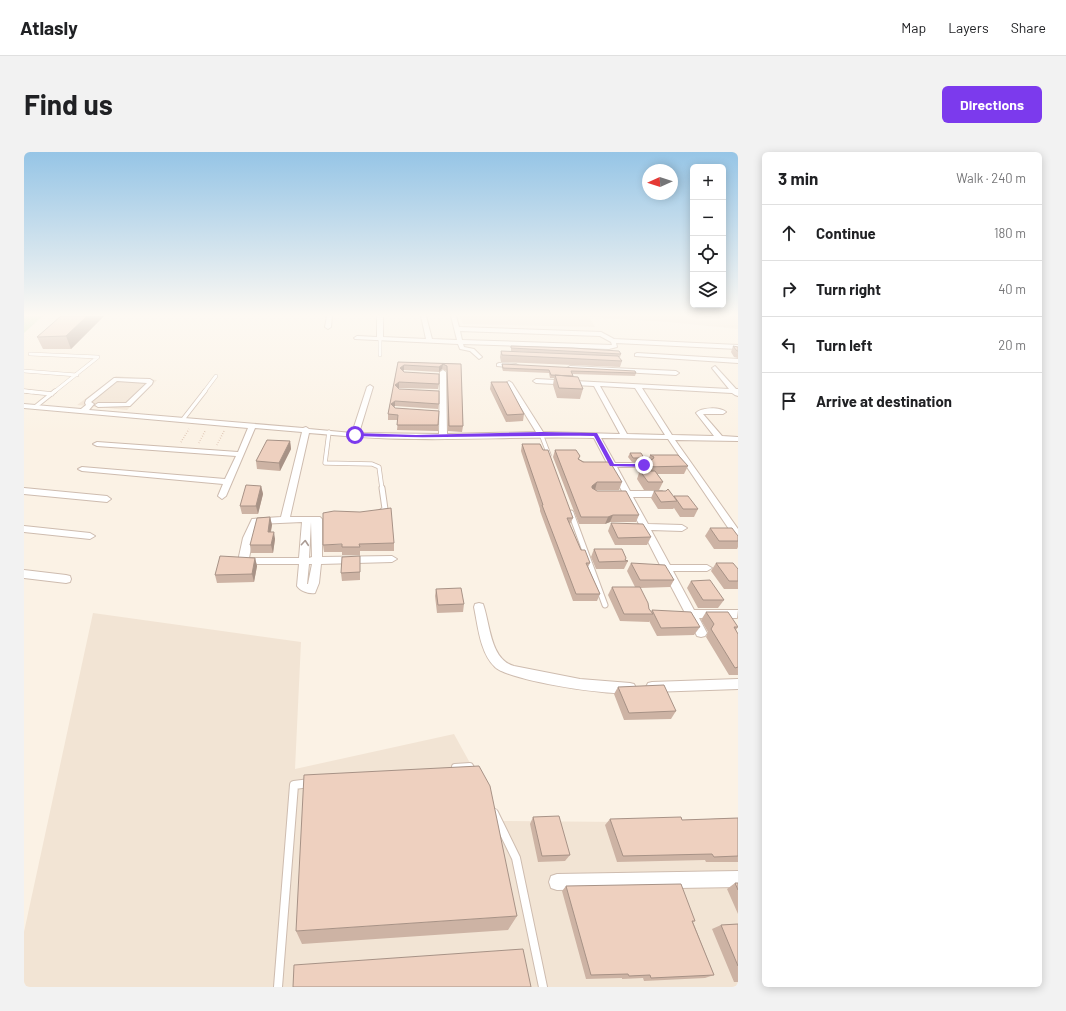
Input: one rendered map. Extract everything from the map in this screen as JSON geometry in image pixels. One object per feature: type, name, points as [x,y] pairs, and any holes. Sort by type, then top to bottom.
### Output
[{"type":"street","points":[[637,355],[738,361]]},
{"type":"street","points":[[499,365],[521,366]]},
{"type":"street","points":[[672,366],[680,380]]},
{"type":"street","points":[[566,368],[626,368],[737,392]]},
{"type":"street","points":[[715,368],[737,392]]},
{"type":"street","points":[[435,376],[443,374],[440,393],[440,413],[443,436]]},
{"type":"street","points":[[84,410],[91,404],[120,406],[128,405],[150,383],[150,381],[116,379],[88,401],[88,403],[91,404]]},
{"type":"street","points":[[536,381],[637,386],[680,380]]},
{"type":"street","points":[[510,383],[541,434]]},
{"type":"street","points":[[596,384],[624,435]]},
{"type":"street","points":[[637,386],[669,436],[738,536]]},
{"type":"street","points":[[355,435],[370,387]]},
{"type":"street","points":[[24,406],[184,418],[355,435],[443,436],[596,434],[738,438]]},
{"type":"street","points":[[719,438],[699,412],[723,412]]},
{"type":"street","points":[[222,496],[253,425]]},
{"type":"street","points":[[285,520],[306,429]]},
{"type":"street","points":[[596,434],[701,633]]},
{"type":"street","points":[[97,444],[195,448],[240,454]]},
{"type":"street","points":[[597,465],[644,465]]},
{"type":"street","points":[[82,469],[228,482]]},
{"type":"street","points":[[24,491],[107,499]]},
{"type":"street","points":[[611,494],[662,494]]},
{"type":"street","points":[[315,518],[255,521],[248,538],[243,561],[392,559]]},
{"type":"street","points":[[315,518],[315,584],[311,590],[302,586],[304,561],[315,518]]},
{"type":"street","points":[[631,527],[682,528]]},
{"type":"street","points":[[24,530],[90,536]]},
{"type":"street","points":[[651,568],[707,568]]},
{"type":"street","points":[[24,574],[66,579]]},
{"type":"street","points":[[480,607],[492,653],[499,664],[509,669],[572,684],[615,688],[738,684]]},
{"type":"street","points":[[677,614],[736,614]]},
{"type":"street","points":[[557,882],[738,880]]},
{"type":"lane","points":[[35,406],[77,375],[98,357],[52,355]]},
{"type":"lane","points":[[24,371],[77,375]]},
{"type":"lane","points":[[184,418],[216,376]]},
{"type":"lane","points":[[24,392],[52,394]]},
{"type":"lane","points":[[329,432],[325,463],[372,464],[379,467],[385,509],[376,514]]},
{"type":"lane","points":[[541,434],[550,458]]},
{"type":"lane","points":[[569,510],[605,605]]},
{"type":"lane","points":[[447,768],[470,766],[478,780]]},
{"type":"lane","points":[[278,987],[294,785],[317,782]]},
{"type":"lane","points":[[492,808],[516,858],[543,987]]},
{"type":"path","points":[[190,428],[180,444],[195,448],[202,446]]},
{"type":"path","points":[[195,448],[207,428],[201,428]]},
{"type":"path","points":[[216,447],[224,431],[221,430]]},
{"type":"shaded area","points":[[116,376],[157,380],[127,410],[77,405]]},
{"type":"shaded area","points":[[93,613],[301,642],[295,769],[454,734],[502,821],[738,823],[738,987],[24,987],[24,932]]},
{"type":"building","points":[[502,355],[618,356],[622,361]]},
{"type":"building","points":[[398,362],[461,364],[463,426],[449,426],[447,366],[443,364],[439,367],[404,365],[400,368],[404,372],[439,374],[439,384],[399,382],[395,385],[399,389],[439,391],[439,404],[395,401],[391,404],[395,408],[439,411],[438,425],[397,425],[398,415],[388,414]]},
{"type":"building","points":[[502,364],[635,371],[636,373],[571,371],[573,376],[551,375],[549,370],[503,368]]},
{"type":"building","points":[[555,375],[578,377],[583,389],[559,388]]},
{"type":"building","points":[[491,382],[507,382],[524,414],[507,415]]},
{"type":"building","points":[[267,440],[290,441],[279,463],[256,461]]},
{"type":"building","points":[[522,444],[540,444],[543,450],[548,450],[573,518],[567,518],[581,550],[585,550],[590,563],[586,563],[600,594],[576,594],[542,505]]},
{"type":"building","points":[[555,450],[576,450],[580,456],[578,459],[583,462],[610,462],[622,482],[597,482],[592,486],[592,488],[597,491],[626,491],[639,515],[581,517]]},
{"type":"building","points":[[630,453],[641,453],[644,458],[633,458]]},
{"type":"building","points":[[650,455],[678,455],[688,466],[643,467],[639,461],[648,461],[653,459],[654,457]]},
{"type":"building","points":[[640,471],[655,471],[663,482],[648,482]]},
{"type":"building","points":[[246,485],[261,486],[256,506],[240,506]]},
{"type":"building","points":[[668,489],[677,501],[661,502],[654,491],[666,491]]},
{"type":"building","points":[[674,496],[688,496],[698,509],[683,509]]},
{"type":"building","points":[[391,508],[394,543],[359,544],[360,547],[342,547],[342,544],[323,545],[323,513],[334,511],[360,512]]},
{"type":"building","points":[[270,517],[268,532],[274,532],[271,545],[250,545],[257,518]]},
{"type":"building","points":[[611,523],[643,524],[651,537],[618,538]]},
{"type":"building","points":[[710,528],[732,528],[738,536],[738,541],[719,541]]},
{"type":"building","points":[[594,549],[622,549],[626,558],[625,560],[628,561],[599,562]]},
{"type":"building","points":[[220,556],[255,558],[252,574],[215,575]]},
{"type":"building","points":[[360,556],[360,572],[341,573],[342,557]]},
{"type":"building","points":[[631,563],[665,565],[674,580],[640,580]]},
{"type":"building","points":[[716,563],[733,563],[738,569],[738,581],[729,581]]},
{"type":"building","points":[[710,580],[724,600],[703,600],[691,581]]},
{"type":"building","points":[[612,587],[640,587],[648,603],[649,609],[653,614],[624,614]]},
{"type":"building","points":[[461,588],[464,604],[438,605],[436,589]]},
{"type":"building","points":[[652,610],[691,612],[700,627],[661,628]]},
{"type":"building","points":[[706,612],[728,612],[738,627],[734,627],[738,634],[738,667],[735,668],[711,629],[714,624]]},
{"type":"building","points":[[664,685],[676,711],[629,713],[618,687]]},
{"type":"building","points":[[479,766],[490,786],[517,916],[296,931],[304,775]]},
{"type":"building","points":[[559,816],[570,855],[542,856],[533,817]]},
{"type":"building","points":[[681,817],[682,820],[738,818],[738,856],[714,857],[712,854],[623,856],[610,819]]},
{"type":"building","points":[[735,883],[738,883],[738,890]]},
{"type":"building","points":[[681,884],[695,921],[692,921],[714,975],[651,978],[650,975],[591,975],[566,886]]},
{"type":"building","points":[[738,924],[738,966],[721,925]]},
{"type":"building","points":[[523,949],[531,987],[293,987],[294,965]]},
{"type":"route","points":[[355,435],[416,437],[596,434],[612,465],[644,465]]}]
